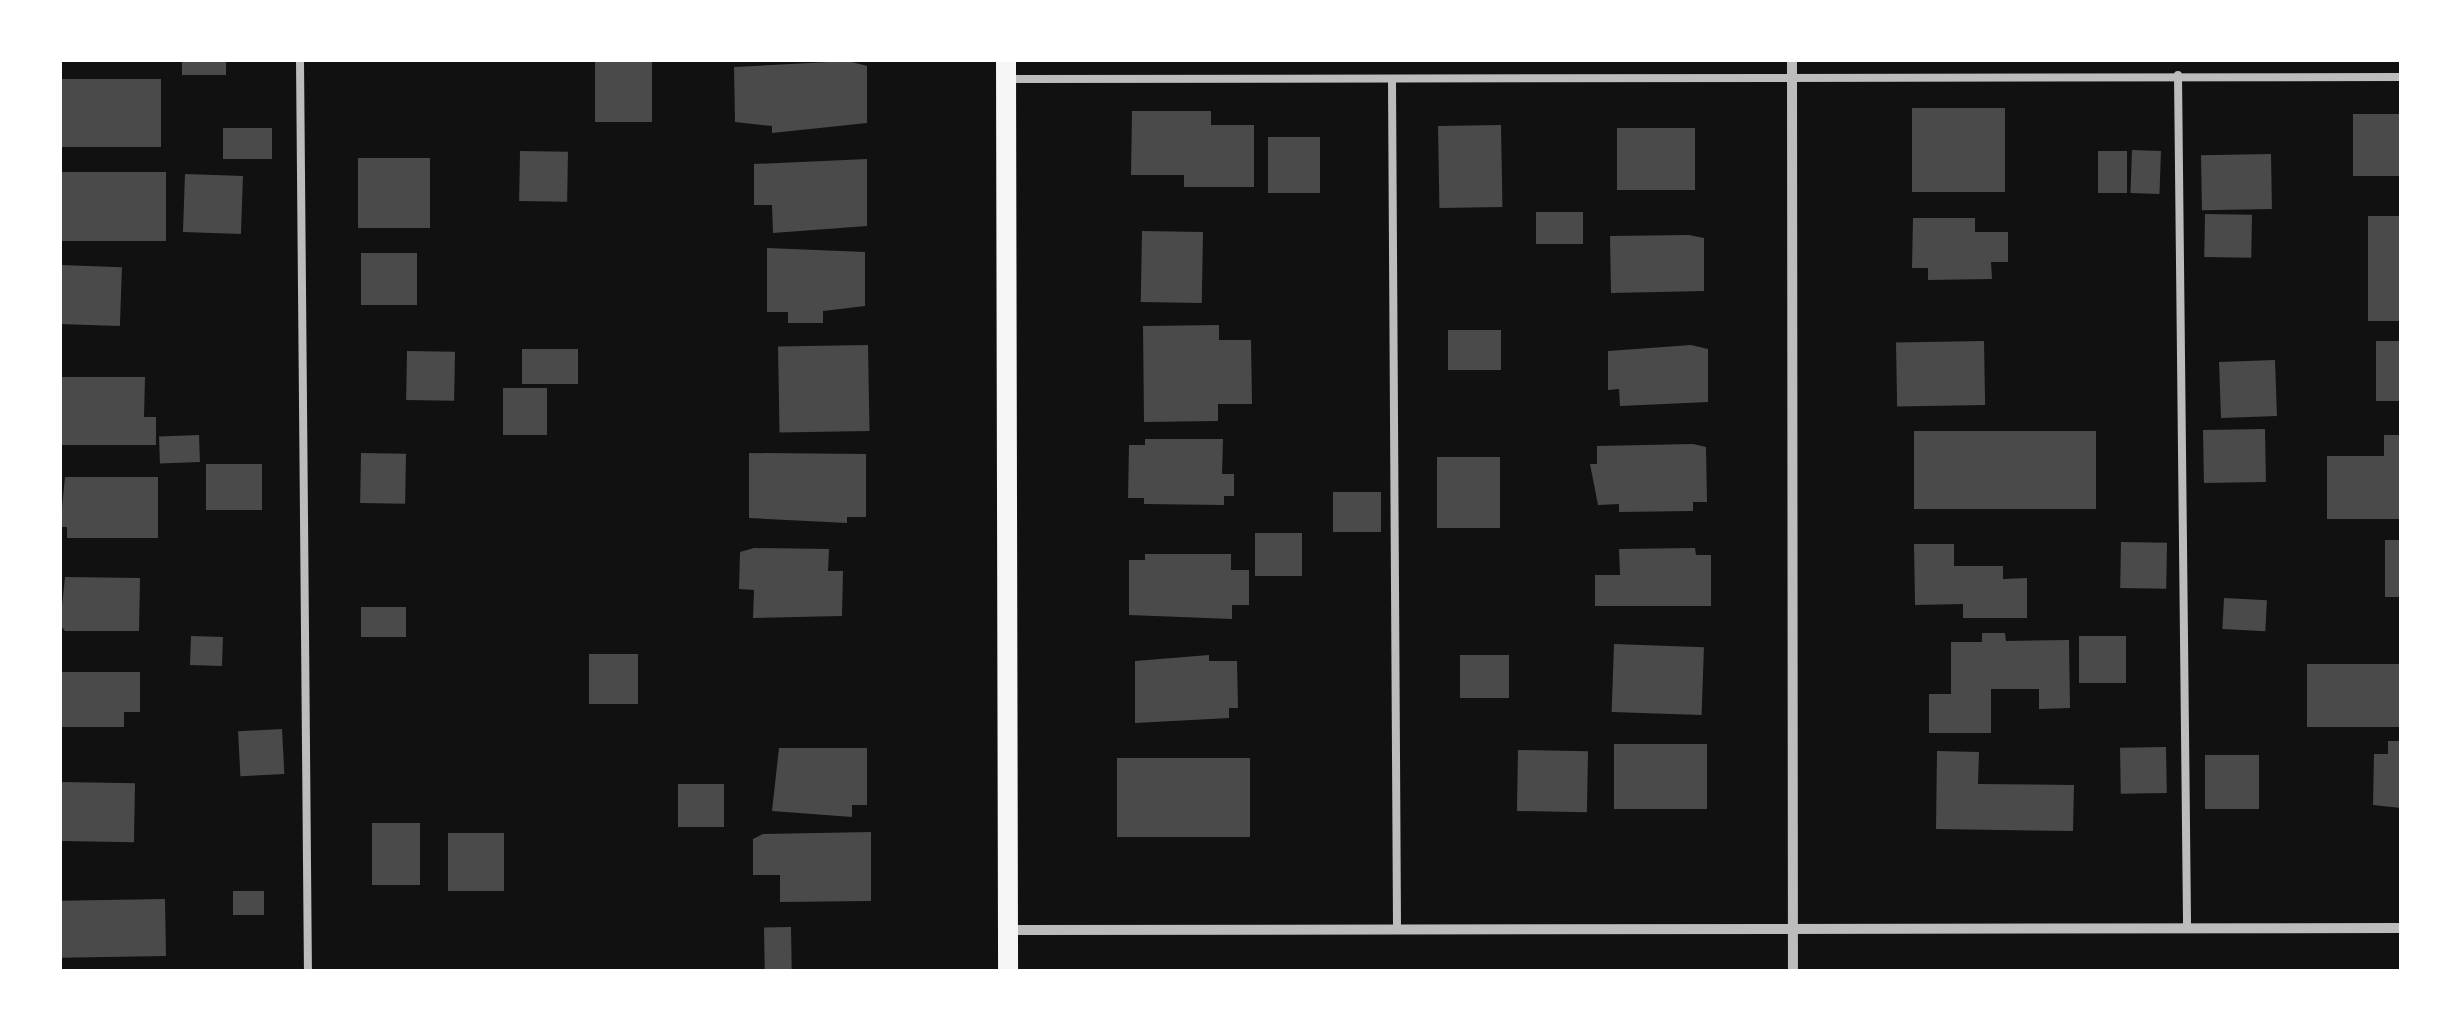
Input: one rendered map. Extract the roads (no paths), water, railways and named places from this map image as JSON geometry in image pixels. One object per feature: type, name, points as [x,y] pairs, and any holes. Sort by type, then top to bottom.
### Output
[{"type":"main road","points":[[1006,69],[1008,971]]},
{"type":"street","points":[[1792,60],[1793,971]]},
{"type":"street","points":[[1008,930],[2401,928]]},
{"type":"lane","points":[[300,60],[308,971]]},
{"type":"lane","points":[[1006,69],[1392,81],[2401,77]]},
{"type":"lane","points":[[2178,75],[2187,928]]},
{"type":"lane","points":[[1392,81],[1398,930]]}]
